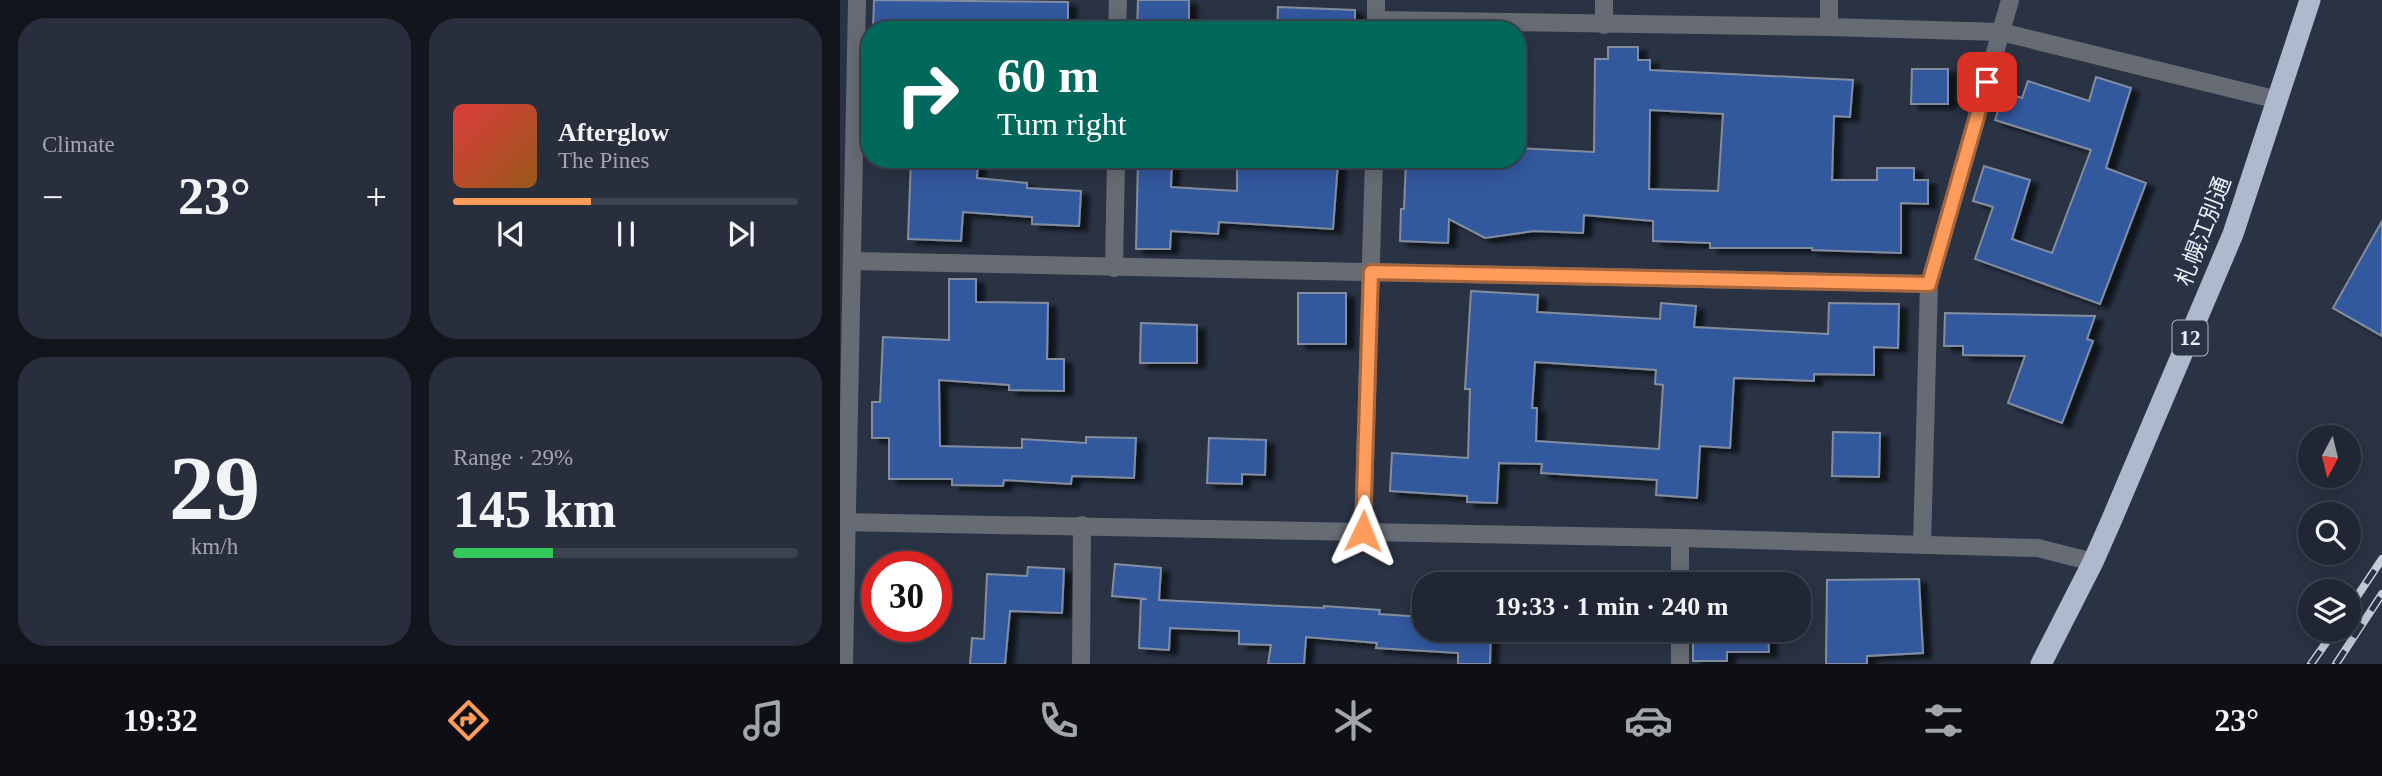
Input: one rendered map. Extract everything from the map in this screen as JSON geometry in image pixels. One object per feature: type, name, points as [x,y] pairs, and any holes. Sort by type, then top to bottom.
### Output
[{"type":"highway","name":"札幌江別通","points":[[2041,664],[2093,562],[2233,234],[2310,0]]},
{"type":"street","points":[[844,664],[844,522],[857,0]]},
{"type":"street","points":[[1117,21],[1118,0]]},
{"type":"street","points":[[1376,0],[1376,21]]},
{"type":"street","points":[[1604,0],[1604,25]]},
{"type":"street","points":[[1829,0],[1829,27]]},
{"type":"street","points":[[1922,545],[1929,284],[2010,0]]},
{"type":"street","points":[[1526,25],[1829,27],[2001,32],[2278,100]]},
{"type":"street","points":[[1114,268],[1115,168]]},
{"type":"street","points":[[1363,531],[1374,168]]},
{"type":"street","points":[[852,261],[1929,284]]},
{"type":"street","points":[[844,522],[1363,531],[2038,548],[2093,562]]},
{"type":"street","points":[[1081,664],[1082,525]]},
{"type":"street","points":[[1680,538],[1680,572]]},
{"type":"street","points":[[1680,642],[1680,664]]},
{"type":"building","points":[[874,0],[1068,2],[1068,21],[873,21]]},
{"type":"building","points":[[1138,0],[1189,0],[1189,21],[1137,21]]},
{"type":"building","points":[[1278,7],[1355,10],[1355,21],[1277,21]]},
{"type":"building","points":[[1608,47],[1638,47],[1638,60],[1650,60],[1650,70],[1853,80],[1850,117],[1834,116],[1832,180],[1877,180],[1877,168],[1914,168],[1914,180],[1928,180],[1928,204],[1901,203],[1901,253],[1812,248],[1710,248],[1710,243],[1653,241],[1653,221],[1584,215],[1583,233],[1534,231],[1485,238],[1449,219],[1448,243],[1400,241],[1406,168],[1526,168],[1526,148],[1594,152],[1595,59],[1608,59]],"holes":[[[1650,110],[1723,114],[1718,191],[1649,189]]]},
{"type":"building","points":[[1912,69],[1948,69],[1948,104],[1911,104]]},
{"type":"building","points":[[2096,77],[2131,88],[2106,168],[2146,183],[2100,304],[1975,259],[1993,207],[1973,201],[1984,166],[2030,180],[2012,239],[2052,253],[2091,150],[1995,120],[2004,92],[2022,98],[2028,81],[2089,101]]},
{"type":"building","points":[[911,168],[978,168],[977,178],[1027,183],[1027,188],[1081,191],[1079,226],[1032,224],[1032,217],[963,212],[961,241],[908,239]]},
{"type":"building","points":[[1138,168],[1172,168],[1171,187],[1237,191],[1237,168],[1338,168],[1333,229],[1219,222],[1218,234],[1171,231],[1170,249],[1136,249]]},
{"type":"building","points":[[2382,221],[2382,336],[2333,308]]},
{"type":"building","points":[[949,279],[976,279],[976,302],[1048,303],[1047,359],[1064,359],[1064,391],[1009,390],[1009,385],[939,380],[940,446],[1022,448],[1022,439],[1086,443],[1086,437],[1136,438],[1134,478],[1072,476],[1071,484],[1004,480],[1003,486],[952,485],[952,479],[889,479],[889,438],[872,438],[872,402],[880,402],[883,337],[949,340]]},
{"type":"building","points":[[1471,291],[1538,295],[1537,312],[1660,319],[1661,303],[1696,306],[1694,327],[1828,334],[1829,303],[1899,304],[1898,348],[1874,347],[1874,375],[1814,374],[1814,381],[1734,378],[1730,448],[1700,446],[1697,498],[1656,495],[1657,480],[1541,473],[1542,464],[1499,463],[1497,503],[1467,502],[1467,496],[1390,491],[1392,453],[1468,458],[1470,389],[1465,389]],"holes":[[[1535,362],[1656,370],[1655,384],[1663,385],[1659,449],[1536,441],[1537,408],[1532,408]]]},
{"type":"building","points":[[1298,293],[1346,293],[1346,344],[1298,344]]},
{"type":"building","points":[[1945,313],[2095,316],[2087,339],[2093,341],[2062,423],[2008,403],[2025,356],[1963,355],[1963,346],[1944,346]]},
{"type":"building","points":[[1141,323],[1197,325],[1197,363],[1140,363]]},
{"type":"building","points":[[1833,432],[1880,433],[1879,477],[1832,476]]},
{"type":"building","points":[[1209,438],[1266,440],[1265,475],[1242,474],[1242,484],[1207,483]]},
{"type":"building","points":[[1115,564],[1161,568],[1159,600],[1380,610],[1379,614],[1412,616],[1412,642],[1491,642],[1490,664],[1458,664],[1458,653],[1376,648],[1377,643],[1306,637],[1304,664],[1268,664],[1271,645],[1239,644],[1239,631],[1170,628],[1169,650],[1139,648],[1141,599],[1147,599],[1112,596]]},
{"type":"building","points":[[1028,567],[1064,569],[1062,613],[1010,611],[1005,664],[970,664],[972,638],[984,639],[987,574],[1027,576]]},
{"type":"building","points":[[1919,579],[1923,653],[1867,656],[1867,664],[1826,664],[1827,580]]},
{"type":"building","points":[[1693,642],[1769,642],[1769,652],[1727,652],[1727,661],[1693,661]]},
{"type":"railway","points":[[2361,590],[2382,559]]},
{"type":"railway","points":[[2336,664],[2382,594]]},
{"type":"railway","points":[[2311,664],[2327,642]]},
{"type":"route","points":[[1363,531],[1371,272],[1929,284],[1987,82]]}]
